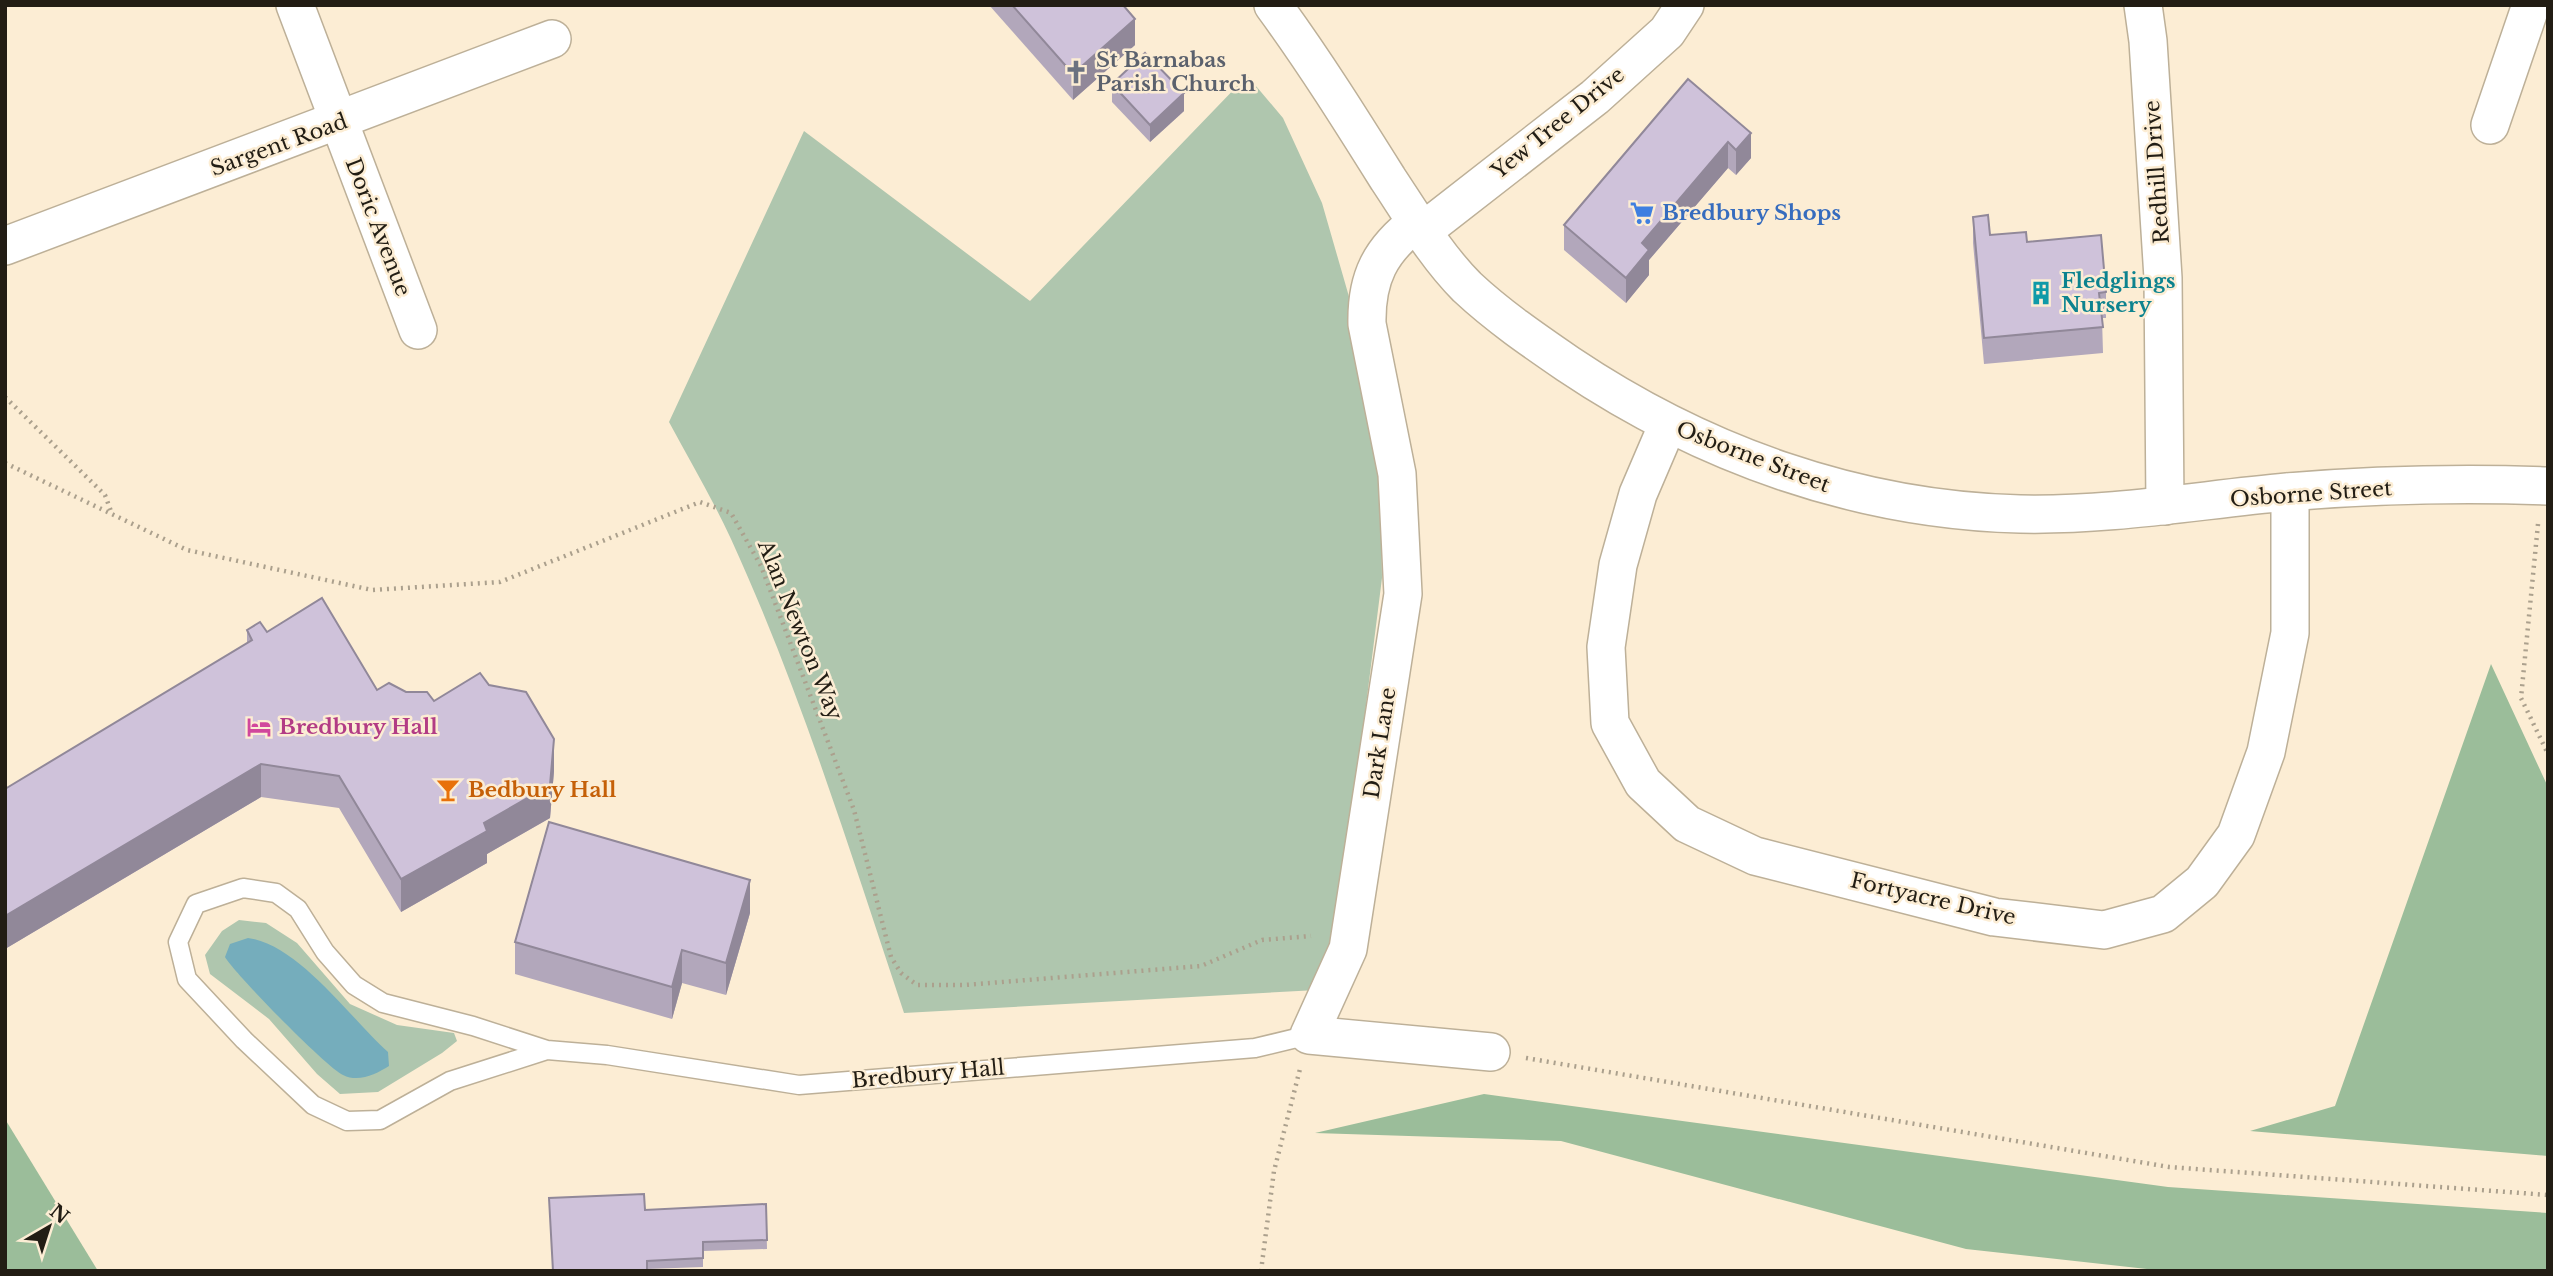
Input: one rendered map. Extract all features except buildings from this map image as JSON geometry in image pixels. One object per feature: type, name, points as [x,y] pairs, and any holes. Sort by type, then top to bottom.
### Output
[{"type":"street","name":"Doric Avenue","points":[[295,5],[418,330]]},
{"type":"street","name":"Osborne Street","points":[[1273,5],[1420,226],[1466,285],[1527,336],[1594,382],[1668,424],[1793,476],[1850,492],[1911,504],[2023,514],[2165,506],[2290,492],[2484,485],[2544,486]]},
{"type":"street","name":"Yew Tree Drive","points":[[1420,226],[1595,97],[1667,32],[1685,5]]},
{"type":"street","name":"Redhill Drive","points":[[2143,5],[2148,41],[2163,278],[2165,506]]},
{"type":"street","points":[[2490,125],[2531,5]]},
{"type":"street","name":"Sargent Road","points":[[5,246],[552,40]]},
{"type":"street","name":"Dark Lane","points":[[1309,1035],[1348,949],[1403,594],[1397,474],[1367,324],[1366,300],[1380,259],[1398,236],[1420,226]]},
{"type":"street","name":"Fortyacre Drive","points":[[1668,424],[1638,494],[1618,565],[1606,647],[1610,723],[1643,783],[1687,824],[1755,856],[1994,917],[2104,930],[2163,914],[2202,882],[2236,835],[2266,752],[2290,633],[2290,492]]},
{"type":"street","points":[[1309,1035],[1491,1052]]},
{"type":"lane","name":"Bredbury Hall","points":[[547,1050],[450,1081],[380,1120],[347,1121],[313,1105],[210,1006],[187,979],[178,942],[197,904],[243,888],[276,893],[298,909],[325,952],[354,985],[383,1003],[451,1020],[547,1050],[607,1055],[799,1085],[1255,1048],[1309,1035]]},
{"type":"path","points":[[5,397],[105,495],[112,514]]},
{"type":"path","name":"Alan Newton Way","points":[[5,463],[187,550],[372,590],[500,582],[700,502],[731,513],[761,566],[854,810],[891,957],[901,973],[917,985],[965,985],[1201,966],[1262,940],[1285,937],[1313,936],[1348,949]]},
{"type":"path","points":[[2544,486],[2521,698],[2548,754]]},
{"type":"path","points":[[1261,1271],[1274,1171],[1309,1035]]},
{"type":"path","points":[[1491,1052],[2169,1167],[2548,1195]]},
{"type":"green space","points":[[1245,73],[1283,118],[1322,203],[1354,314],[1380,452],[1382,578],[1357,777],[1357,877],[1317,990],[904,1013],[824,774],[780,655],[731,539],[669,422],[804,131],[1030,301],[1242,81]]},
{"type":"green space","points":[[2491,664],[2548,787],[2548,1156],[2250,1131],[2335,1106]]},
{"type":"green space","points":[[239,920],[266,923],[297,943],[350,1004],[397,1025],[454,1033],[457,1041],[378,1092],[340,1094],[317,1074],[269,1019],[210,974],[205,955],[222,931]]},
{"type":"green space","points":[[1484,1094],[2168,1187],[2548,1213],[2548,1271],[2165,1271],[1966,1249],[1561,1141],[1315,1133]]},
{"type":"green space","points":[[5,1119],[98,1271],[5,1271]]},
{"type":"water","points":[[248,938],[286,954],[305,968],[388,1052],[389,1066],[379,1072],[355,1078],[343,1075],[319,1056],[225,957],[230,944]]},
{"type":"place","name":"St Barnabas Parish Church","points":[[1076,72]]},
{"type":"place","name":"Bredbury Shops","points":[[1642,213]]},
{"type":"place","name":"Fledglings Nursery","points":[[2041,293]]},
{"type":"place","name":"Bredbury Hall","points":[[259,727]]},
{"type":"place","name":"Bedbury Hall","points":[[448,790]]}]
